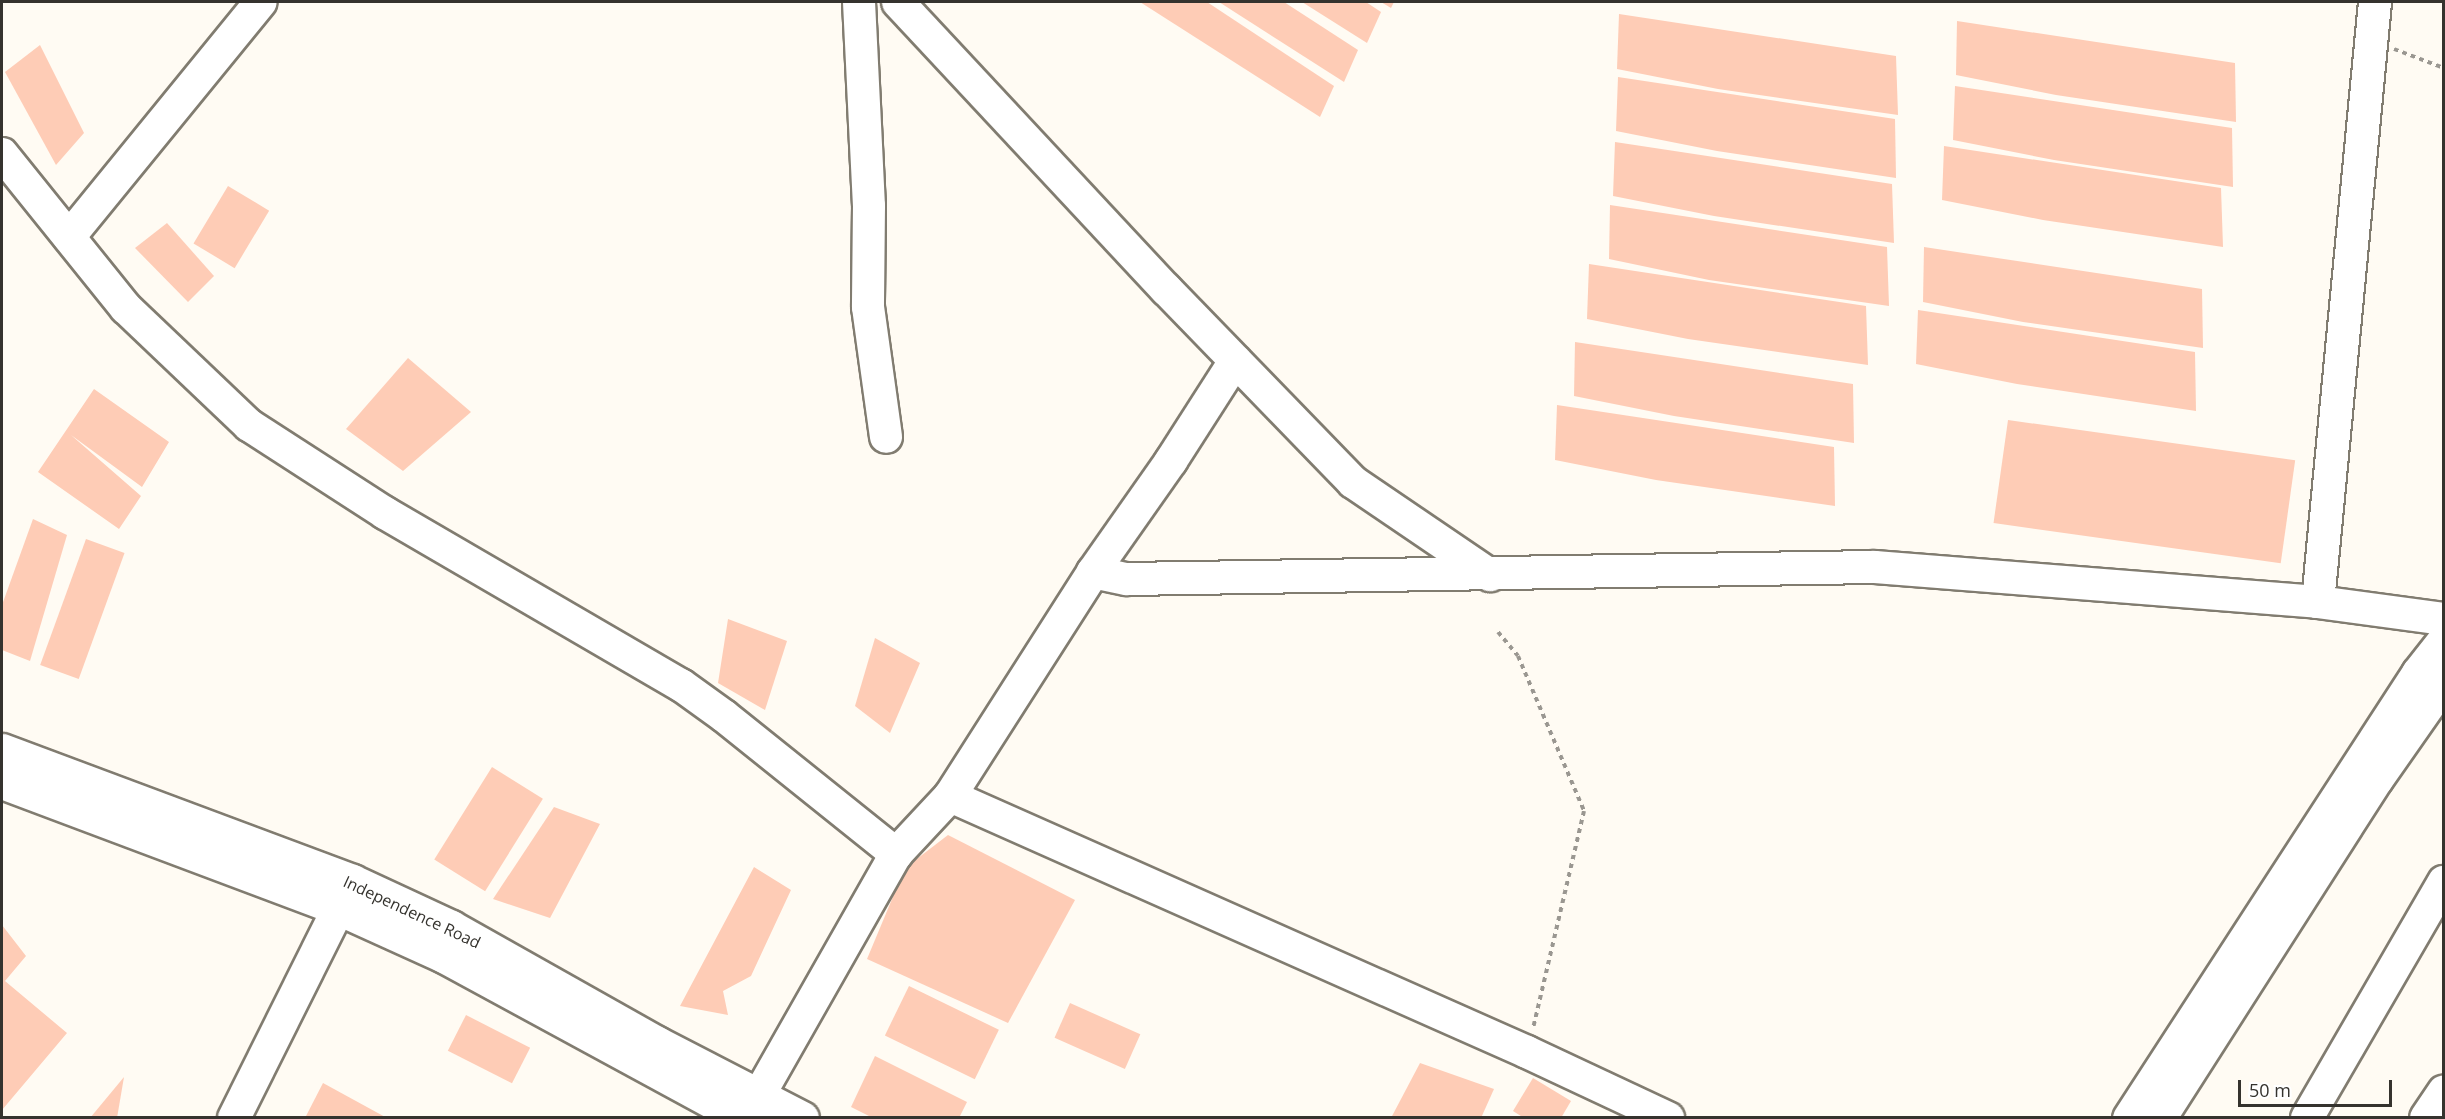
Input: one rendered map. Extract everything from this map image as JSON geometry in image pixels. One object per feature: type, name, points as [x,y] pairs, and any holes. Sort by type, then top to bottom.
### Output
[{"type":"main road","points":[[2159,1118],[2227,988],[2418,673],[2444,640]]},
{"type":"main road","points":[[2128,1118],[2227,988],[2444,682]]},
{"type":"main road","name":"Independence Road","points":[[2,750],[345,895]]},
{"type":"main road","name":"Independence Road","points":[[2,782],[345,895],[451,927],[748,1110],[802,1118]]},
{"type":"street","points":[[69,237],[261,2]]},
{"type":"street","points":[[859,2],[868,206],[868,307],[886,437]]},
{"type":"street","points":[[898,2],[1353,482],[1490,575]]},
{"type":"street","points":[[2318,602],[2374,2]]},
{"type":"street","points":[[2,154],[126,308],[249,425],[385,513],[681,685],[724,716],[896,854]]},
{"type":"street","points":[[748,1110],[896,854],[950,796],[1093,572],[1171,462],[1236,361]]},
{"type":"street","points":[[1093,572],[1127,579],[1490,575],[1875,567],[2318,602],[2444,619]]},
{"type":"street","points":[[950,796],[1527,1052],[1668,1118]]},
{"type":"street","points":[[2307,1118],[2444,882]]},
{"type":"street","points":[[234,1118],[345,895]]},
{"type":"street","points":[[2426,1118],[2444,1091]]},
{"type":"path","points":[[2371,40],[2444,68]]},
{"type":"path","points":[[1498,632],[1518,656],[1584,811],[1527,1052]]},
{"type":"building","points":[[1140,2],[1207,2],[1334,86],[1320,117]]},
{"type":"building","points":[[1219,2],[1284,2],[1358,50],[1344,82]]},
{"type":"building","points":[[1302,2],[1366,2],[1381,12],[1367,43]]},
{"type":"building","points":[[1381,2],[1394,2],[1391,8]]},
{"type":"building","points":[[1619,14],[1896,56],[1898,115],[1718,89],[1617,69]]},
{"type":"building","points":[[1957,21],[2235,63],[2236,122],[2056,95],[1956,75]]},
{"type":"building","points":[[40,45],[84,133],[56,165],[5,72]]},
{"type":"building","points":[[1618,77],[1895,119],[1896,178],[1717,151],[1616,131]]},
{"type":"building","points":[[1955,86],[2232,128],[2233,187],[2054,160],[1953,140]]},
{"type":"building","points":[[1615,142],[1892,184],[1894,243],[1714,216],[1613,196]]},
{"type":"building","points":[[1944,146],[2221,188],[2223,247],[2043,220],[1942,200]]},
{"type":"building","points":[[228,186],[269,211],[235,268],[193,243]]},
{"type":"building","points":[[1610,205],[1887,247],[1889,306],[1709,280],[1609,259]]},
{"type":"building","points":[[167,223],[214,276],[188,302],[135,248]]},
{"type":"building","points":[[1924,247],[2202,289],[2203,348],[2023,322],[1923,302]]},
{"type":"building","points":[[1589,264],[1866,306],[1868,365],[1688,339],[1587,319]]},
{"type":"building","points":[[1918,310],[2195,352],[2196,411],[2017,384],[1916,364]]},
{"type":"building","points":[[1575,342],[1853,384],[1854,443],[1674,416],[1574,396]]},
{"type":"building","points":[[408,358],[471,412],[403,471],[346,429]]},
{"type":"building","points":[[94,389],[169,442],[142,487],[71,435],[141,496],[119,529],[38,472]]},
{"type":"building","points":[[1557,405],[1834,447],[1835,506],[1656,480],[1555,460]]},
{"type":"building","points":[[2008,420],[2295,460],[2281,563],[1994,523]]},
{"type":"building","points":[[33,519],[67,535],[30,661],[2,650],[2,605]]},
{"type":"building","points":[[86,539],[125,553],[79,679],[40,665]]},
{"type":"building","points":[[728,619],[787,641],[765,710],[718,683]]},
{"type":"building","points":[[875,638],[920,663],[890,733],[855,706]]},
{"type":"building","points":[[492,767],[543,799],[485,891],[434,859]]},
{"type":"building","points":[[554,807],[600,824],[550,918],[493,899]]},
{"type":"building","points":[[948,835],[1075,900],[1008,1023],[867,959],[905,868]]},
{"type":"building","points":[[754,867],[791,890],[751,976],[723,991],[728,1015],[680,1006]]},
{"type":"building","points":[[2,925],[26,956],[5,981],[67,1033],[2,1110]]},
{"type":"building","points":[[909,986],[999,1030],[975,1079],[885,1035]]},
{"type":"building","points":[[1070,1003],[1140,1034],[1125,1069],[1055,1038]]},
{"type":"building","points":[[466,1015],[530,1048],[512,1083],[448,1051]]},
{"type":"building","points":[[875,1056],[967,1102],[959,1118],[873,1118],[851,1107]]},
{"type":"building","points":[[1420,1063],[1494,1089],[1481,1118],[1391,1118]]},
{"type":"building","points":[[124,1077],[117,1118],[90,1118]]},
{"type":"building","points":[[1533,1078],[1571,1101],[1561,1118],[1524,1118],[1513,1111]]},
{"type":"building","points":[[323,1083],[387,1118],[305,1118]]}]
